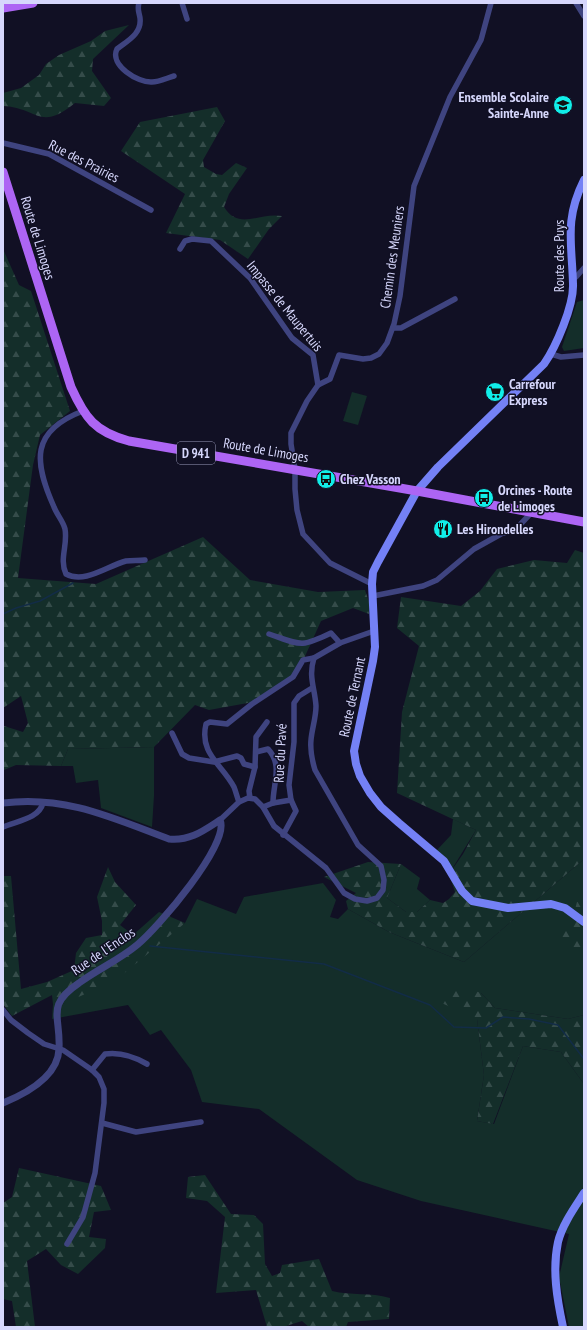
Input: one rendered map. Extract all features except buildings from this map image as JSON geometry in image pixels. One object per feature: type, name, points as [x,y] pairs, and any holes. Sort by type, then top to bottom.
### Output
[{"type":"main road","points":[[3,10],[30,4]]},
{"type":"main road","name":"Route de Limoges","points":[[3,172],[71,387],[83,411],[96,427],[116,437],[584,522]]},
{"type":"main road","name":"Route des Puys","points":[[417,491],[438,467],[544,364],[551,354],[571,300],[572,278],[570,220],[584,180]]},
{"type":"main road","name":"Route de Ternant","points":[[417,491],[373,572],[373,661],[354,751],[356,764],[370,793],[381,806],[399,824],[444,861],[462,891],[472,901],[508,908],[552,904],[564,908],[584,922]]},
{"type":"main road","points":[[563,1327],[558,1303],[555,1274],[558,1241],[584,1193]]},
{"type":"street","points":[[139,3],[137,9],[140,19],[139,30],[135,36],[117,49],[116,57],[122,69],[127,73],[147,81],[152,82],[174,76]]},
{"type":"street","points":[[182,3],[188,19]]},
{"type":"street","name":"Chemin des Meuniers","points":[[372,584],[330,563],[303,534],[297,510],[295,469],[291,434],[299,414],[318,385],[330,379],[339,355],[362,359],[371,358],[379,354],[388,343],[400,296],[414,186],[450,97],[481,40],[491,3]]},
{"type":"street","points":[[576,3],[584,16]]},
{"type":"street","name":"Rue des Prairies","points":[[3,144],[49,154],[152,210]]},
{"type":"street","name":"Impasse de Maupertuis","points":[[180,249],[185,241],[192,239],[211,241],[250,278],[292,338],[313,355],[318,385]]},
{"type":"street","points":[[572,278],[576,277],[584,268]]},
{"type":"street","points":[[393,328],[401,328],[455,299]]},
{"type":"street","points":[[551,354],[561,357],[584,355]]},
{"type":"street","points":[[83,411],[56,425],[45,436],[41,447],[40,460],[44,481],[54,508],[63,522],[65,531],[63,568],[66,574],[79,577],[105,570],[127,561],[145,560]]},
{"type":"street","points":[[373,596],[423,586],[437,580],[474,549],[501,534],[516,529],[532,512]]},
{"type":"street","points":[[239,802],[234,787],[218,764],[214,762],[205,740],[206,724],[210,722],[227,724],[252,704],[293,677],[303,660],[314,658],[340,643],[374,631]]},
{"type":"street","points":[[269,634],[300,644],[309,643],[331,633],[340,643]]},
{"type":"street","points":[[3,803],[73,805],[95,810],[169,839],[177,840],[195,836],[220,820],[239,802],[250,798],[255,799],[263,807],[274,826],[283,835],[326,868],[344,893],[355,899],[367,901],[376,898],[383,890],[384,880],[381,866],[358,845],[314,770],[311,757],[311,739],[315,721],[316,705],[310,679],[314,658]]},
{"type":"street","name":"Rue du Pavé","points":[[263,807],[273,803],[291,800],[289,785],[294,742],[294,703],[299,696],[312,688]]},
{"type":"street","points":[[250,798],[255,767],[256,737],[267,722]]},
{"type":"street","points":[[172,732],[182,754],[189,758],[214,762],[237,756],[241,758],[244,764],[255,767]]},
{"type":"street","points":[[256,752],[268,749],[274,758],[277,775],[273,785],[273,803]]},
{"type":"street","points":[[283,835],[296,811],[291,800]]},
{"type":"street","points":[[3,828],[36,814],[42,809],[44,803]]},
{"type":"street","name":"Rue de l'Enclos","points":[[59,1049],[56,1009],[60,1000],[67,991],[133,948],[153,930],[211,856],[220,836],[220,820]]},
{"type":"street","points":[[3,1010],[11,1020],[44,1044],[63,1050],[92,1070],[99,1077],[104,1089],[102,1123],[95,1173],[83,1217],[67,1244]]},
{"type":"street","points":[[3,1103],[28,1091],[39,1083],[54,1066],[59,1049]]},
{"type":"street","points":[[92,1070],[105,1054],[112,1053],[138,1058],[147,1064]]},
{"type":"street","points":[[102,1123],[136,1132],[200,1122]]},
{"type":"green space","points":[[129,25],[93,59],[92,71],[111,98],[104,106],[75,103],[63,112],[54,116],[46,117],[24,110],[3,106],[3,93],[21,88],[39,75],[46,64],[59,55],[91,41],[105,31]]},
{"type":"green space","points":[[217,107],[225,121],[203,160],[204,167],[216,174],[222,175],[236,163],[247,168],[229,194],[224,207],[236,218],[250,219],[274,215],[282,216],[269,229],[248,259],[220,240],[166,233],[185,194],[121,151],[140,122]]},
{"type":"green space","points":[[3,249],[19,285],[31,291],[70,411],[40,435],[33,465],[18,578],[96,584],[203,537],[250,580],[318,592],[365,590],[369,602],[369,614],[353,608],[321,621],[296,676],[259,701],[209,710],[195,705],[154,747],[68,749],[61,766],[16,765],[4,770],[4,726],[23,732],[28,723],[21,696],[3,708]]},
{"type":"green space","points":[[584,300],[584,348],[564,351],[562,347],[577,302]]},
{"type":"green space","points":[[352,392],[367,396],[358,425],[343,421]]},
{"type":"green space","points":[[575,550],[584,553],[584,859],[464,962],[389,932],[348,909],[346,901],[356,893],[324,877],[368,862],[401,864],[387,898],[406,912],[417,912],[430,900],[443,903],[455,892],[449,874],[463,854],[476,830],[397,793],[402,712],[419,646],[397,628],[401,597],[461,606],[480,591],[497,569],[534,560],[567,563]]},
{"type":"green space","points":[[154,747],[154,796],[152,827],[101,808],[98,780],[76,783],[73,766],[61,766],[68,749]]},
{"type":"green space","points":[[453,819],[476,830],[449,874],[440,861],[437,850],[451,835]]},
{"type":"green space","points":[[584,859],[584,1015],[568,1019],[495,1008],[481,993],[477,1019],[484,1075],[477,1121],[494,1124],[523,1046],[561,1052],[584,1084],[584,1327],[569,1327],[559,1277],[569,1234],[421,1201],[357,1180],[259,1109],[202,1102],[191,1070],[161,1030],[150,1035],[128,1005],[52,1019],[53,1004],[63,1004],[185,923],[197,899],[236,914],[244,897],[323,883],[336,900],[330,917],[338,919],[348,909],[389,932],[464,962]]},
{"type":"green space","points":[[401,864],[420,878],[417,889],[430,900],[417,912],[406,912],[387,898]]},
{"type":"green space","points":[[108,867],[115,882],[136,905],[120,925],[133,935],[159,912],[185,923],[116,980],[63,1004],[53,1004],[52,995],[12,1016],[3,1004],[3,876],[11,876],[21,989],[47,982],[74,970],[76,953],[86,938],[102,935],[102,921],[97,897]]},
{"type":"green space","points":[[577,902],[584,902],[584,955],[561,947],[562,933],[572,921]]},
{"type":"green space","points":[[464,987],[481,993],[495,1008],[568,1019],[584,1015],[584,1084],[561,1052],[523,1046],[493,1124],[477,1121],[484,1075],[477,1019],[435,1000]]},
{"type":"green space","points":[[19,1168],[101,1186],[111,1210],[94,1212],[89,1237],[106,1239],[105,1248],[78,1274],[61,1265],[46,1249],[27,1261],[35,1327],[16,1327],[12,1301],[3,1299],[3,1203],[12,1197]]},
{"type":"green space","points":[[205,1175],[231,1214],[254,1215],[263,1224],[265,1264],[272,1276],[280,1273],[282,1265],[319,1259],[332,1291],[390,1298],[389,1319],[348,1322],[346,1327],[309,1327],[302,1321],[283,1327],[267,1327],[256,1290],[216,1293],[225,1217],[207,1201],[186,1198],[188,1177]]},
{"type":"waterway","points":[[3,614],[16,608],[40,601],[73,583]]},
{"type":"waterway","points":[[150,946],[324,964],[430,1005],[454,1027],[486,1028],[503,1017],[529,1019],[558,1025],[584,1059]]},
{"type":"place","name":"Ensemble Scolaire Sainte-Anne","points":[[563,105]]},
{"type":"place","name":"Carrefour Express","points":[[495,392]]},
{"type":"place","name":"Chez Vasson","points":[[326,479]]},
{"type":"place","name":"Orcines - Route de Limoges","points":[[484,498]]},
{"type":"place","name":"Les Hirondelles","points":[[443,529]]}]
